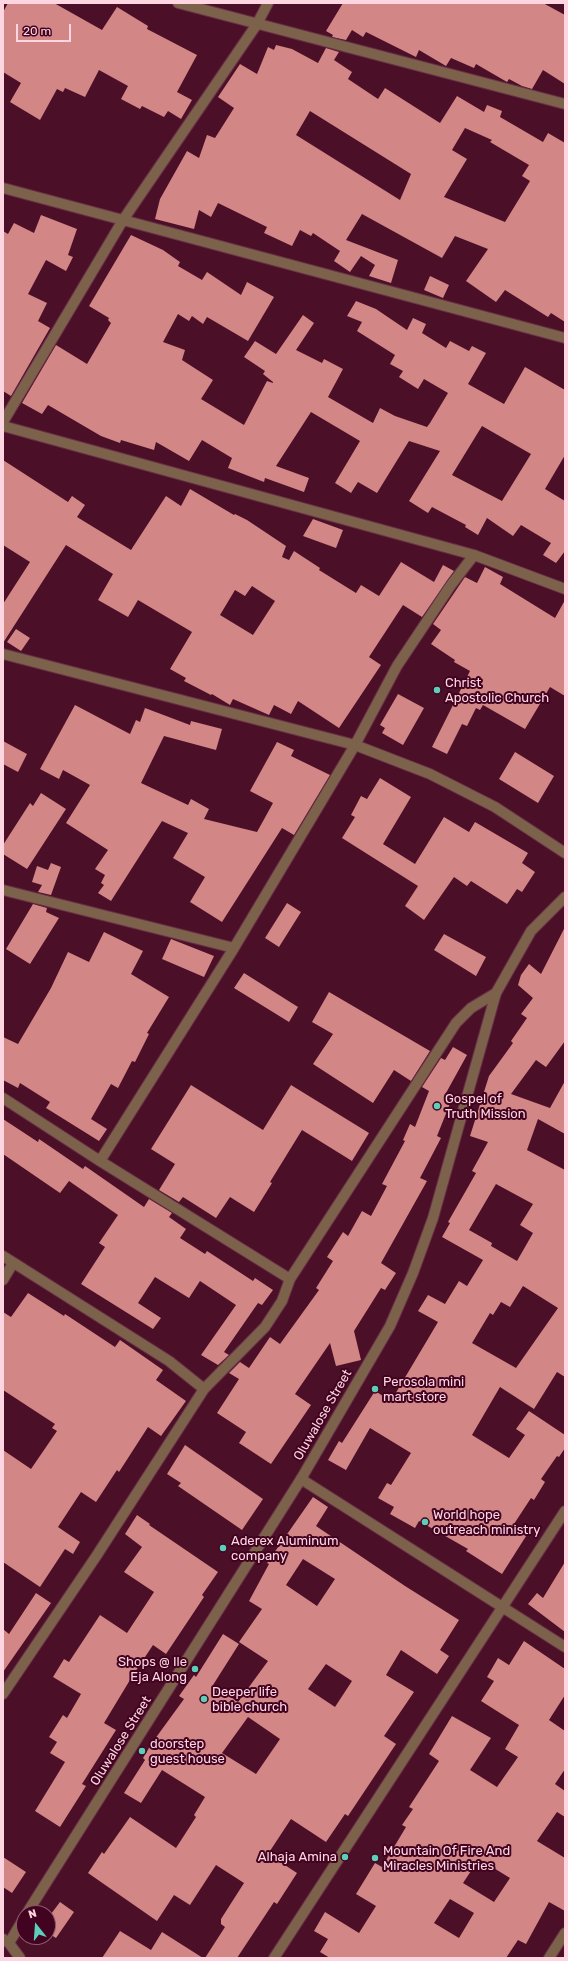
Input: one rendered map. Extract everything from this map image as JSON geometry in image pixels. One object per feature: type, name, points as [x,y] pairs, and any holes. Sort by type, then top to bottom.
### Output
[{"type":"street","points":[[178,3],[565,104]]},
{"type":"street","points":[[3,422],[124,220],[257,24],[268,3]]},
{"type":"street","points":[[3,188],[565,338]]},
{"type":"street","points":[[3,426],[474,555],[565,589]]},
{"type":"street","points":[[100,1161],[234,948],[356,745],[397,666],[451,585],[474,555]]},
{"type":"street","points":[[3,654],[356,745],[430,774],[495,807],[565,853]]},
{"type":"street","points":[[3,890],[234,948]]},
{"type":"street","name":"Oluwalose Street","points":[[32,1905],[301,1479],[390,1326],[413,1273],[433,1218],[496,993],[531,931],[565,897]]},
{"type":"street","points":[[3,1694],[97,1555],[204,1389],[265,1327],[282,1301],[290,1279],[456,1023],[471,1008],[496,993]]},
{"type":"street","points":[[3,1098],[100,1161],[290,1279]]},
{"type":"street","points":[[3,1256],[169,1361],[204,1389]]},
{"type":"street","points":[[3,1280],[13,1263]]},
{"type":"street","points":[[301,1479],[565,1647]]},
{"type":"street","points":[[274,1958],[504,1607],[565,1511]]},
{"type":"street","points":[[16,1929],[5,1944],[20,1958]]},
{"type":"street","points":[[549,1958],[565,1933]]},
{"type":"building","points":[[8,3],[54,3],[102,30],[117,7],[148,26],[147,29],[197,55],[177,92],[192,100],[181,119],[168,111],[164,117],[142,106],[140,109],[121,99],[128,86],[99,70],[85,97],[65,88],[63,92],[57,89],[40,120],[10,102],[21,83],[3,72],[3,12]]},
{"type":"building","points":[[343,3],[543,3],[565,15],[565,84],[543,70],[532,89],[522,86],[509,79],[507,82],[476,64],[474,68],[451,58],[446,66],[419,50],[416,57],[366,32],[363,37],[352,30],[346,40],[332,37],[333,35],[326,31]]},
{"type":"building","points":[[276,45],[292,49],[318,63],[326,48],[339,52],[334,60],[352,72],[348,79],[378,99],[385,88],[440,123],[457,96],[484,112],[487,105],[502,111],[500,117],[543,142],[548,133],[565,143],[565,322],[551,313],[548,317],[505,290],[496,302],[466,281],[488,249],[455,236],[442,258],[362,214],[346,240],[398,260],[391,283],[369,276],[375,265],[361,256],[350,272],[334,261],[340,251],[313,233],[311,236],[300,230],[292,246],[264,233],[267,227],[218,203],[211,217],[199,210],[194,229],[155,219],[160,199],[187,151],[199,158],[207,135],[215,138],[234,108],[218,97],[240,64],[257,74],[268,47],[274,50]],"holes":[[[310,111],[411,174],[400,200],[296,135]],[[465,128],[492,140],[490,142],[529,165],[522,176],[530,181],[505,222],[444,197],[467,159],[452,150]]]},
{"type":"building","points":[[41,215],[77,229],[68,255],[73,257],[66,271],[46,260],[28,294],[47,303],[38,321],[50,328],[11,396],[3,391],[3,231],[8,234],[14,223],[34,233]]},
{"type":"building","points":[[131,235],[163,250],[180,262],[178,266],[202,280],[207,272],[241,295],[247,282],[274,297],[248,341],[207,317],[203,324],[192,316],[189,321],[178,314],[163,342],[185,350],[182,360],[213,380],[201,399],[244,425],[267,381],[273,382],[263,374],[265,371],[244,357],[255,341],[276,354],[303,315],[314,323],[296,350],[322,363],[324,359],[343,369],[328,397],[373,423],[380,408],[395,416],[427,427],[448,393],[424,379],[418,389],[399,377],[403,371],[390,364],[395,355],[357,331],[362,322],[347,316],[356,301],[376,309],[407,330],[413,318],[426,324],[422,333],[446,348],[450,341],[469,351],[472,346],[486,353],[468,384],[504,404],[525,367],[565,390],[565,455],[545,489],[565,501],[565,551],[556,563],[543,555],[551,543],[521,525],[513,536],[487,518],[478,535],[465,527],[466,525],[432,507],[428,513],[409,501],[440,451],[409,441],[377,493],[358,482],[351,493],[335,483],[360,441],[311,412],[276,466],[309,478],[304,492],[265,478],[264,482],[228,468],[232,458],[202,440],[189,461],[156,442],[154,450],[121,440],[120,443],[101,436],[48,405],[42,414],[22,403],[56,345],[87,364],[111,323],[108,320],[109,318],[89,306]],"holes":[[[482,426],[531,454],[502,501],[452,475]]]},
{"type":"building","points":[[430,276],[449,285],[443,298],[424,290]]},
{"type":"building","points":[[3,460],[68,502],[72,496],[85,505],[77,517],[131,550],[166,496],[181,506],[190,489],[234,515],[235,514],[247,520],[286,546],[282,557],[289,560],[294,551],[320,568],[319,570],[356,593],[361,585],[379,596],[401,562],[434,582],[443,565],[454,571],[422,617],[403,605],[369,657],[381,665],[339,728],[298,701],[291,714],[274,705],[269,715],[233,699],[230,705],[212,694],[211,695],[184,681],[186,678],[170,669],[192,632],[138,600],[128,617],[98,600],[113,574],[66,545],[3,643],[3,604],[30,562],[3,545]],"holes":[[[252,586],[275,601],[253,635],[220,615],[235,590],[245,596]]]},
{"type":"building","points":[[313,519],[343,530],[336,548],[303,536]]},
{"type":"building","points":[[485,567],[503,577],[500,584],[555,618],[565,600],[565,696],[550,687],[525,729],[483,705],[480,710],[476,708],[467,726],[462,724],[447,754],[432,747],[470,671],[454,662],[455,660],[431,644],[441,630],[433,624],[465,577],[477,583]]},
{"type":"building","points":[[16,629],[30,638],[21,651],[7,642]]},
{"type":"building","points":[[398,694],[424,708],[403,745],[382,733],[385,728],[380,725]]},
{"type":"building","points":[[75,705],[130,734],[136,720],[140,722],[145,708],[190,725],[191,721],[222,729],[216,750],[164,736],[141,783],[188,805],[191,799],[209,809],[204,819],[257,832],[273,803],[250,791],[277,742],[294,750],[291,756],[330,775],[294,835],[282,828],[222,922],[190,902],[205,877],[173,858],[188,833],[162,821],[111,901],[98,893],[104,885],[101,883],[105,875],[95,869],[108,850],[66,823],[90,785],[63,770],[59,779],[40,769]]},
{"type":"building","points":[[3,741],[27,754],[18,772],[3,764]]},
{"type":"building","points":[[515,752],[554,776],[538,803],[499,779]]},
{"type":"building","points":[[380,778],[411,797],[383,844],[415,864],[444,817],[469,832],[475,822],[528,853],[522,863],[535,872],[522,892],[517,889],[507,904],[471,881],[467,886],[454,877],[424,920],[405,906],[418,886],[342,838],[355,817],[351,815],[361,796],[367,799]]},
{"type":"building","points":[[41,793],[66,809],[27,869],[3,854],[3,845],[30,803],[33,806]]},
{"type":"building","points":[[51,863],[61,867],[51,895],[38,892],[42,885],[32,882],[37,866],[48,870]]},
{"type":"building","points":[[287,903],[301,912],[279,947],[265,938]]},
{"type":"building","points":[[33,904],[47,908],[46,912],[59,918],[30,964],[6,949]]},
{"type":"building","points":[[565,927],[565,1041],[546,1067],[536,1060],[511,1094],[550,1108],[565,1081],[565,1134],[538,1119],[527,1150],[565,1170],[565,1377],[557,1372],[534,1409],[500,1387],[472,1435],[509,1458],[525,1435],[516,1429],[529,1411],[565,1435],[565,1448],[559,1457],[557,1456],[541,1479],[545,1482],[534,1500],[531,1498],[514,1524],[528,1533],[502,1574],[466,1551],[468,1549],[419,1521],[415,1528],[390,1514],[394,1507],[378,1498],[387,1483],[391,1485],[411,1453],[370,1428],[346,1470],[328,1460],[339,1441],[342,1443],[375,1391],[391,1401],[438,1322],[418,1311],[428,1295],[445,1304],[459,1281],[467,1286],[483,1260],[442,1237],[450,1223],[448,1222],[476,1173],[472,1171],[488,1142],[470,1136],[489,1076],[513,1043],[511,1041],[527,1018],[521,1014],[533,998],[518,985],[521,975],[529,964],[541,974]],"holes":[[[496,1184],[533,1204],[520,1225],[533,1233],[517,1261],[491,1246],[492,1243],[469,1230]],[[523,1286],[558,1308],[516,1368],[472,1343],[490,1313],[493,1315],[501,1302],[510,1307]]]},
{"type":"building","points":[[104,932],[143,951],[131,974],[169,997],[147,1033],[149,1034],[135,1062],[132,1061],[118,1088],[111,1084],[91,1119],[107,1129],[99,1141],[46,1108],[50,1102],[20,1083],[18,1088],[3,1080],[3,1037],[18,1044],[51,988],[68,952],[89,962]]},
{"type":"building","points":[[444,934],[486,957],[476,976],[434,950]]},
{"type":"building","points":[[171,939],[214,956],[204,977],[162,959]]},
{"type":"building","points":[[244,973],[298,1007],[289,1022],[234,988]]},
{"type":"building","points":[[329,992],[430,1051],[411,1081],[394,1070],[373,1103],[313,1064],[333,1034],[312,1022]]},
{"type":"building","points":[[453,1047],[467,1055],[446,1093],[453,1096],[437,1136],[441,1138],[420,1178],[427,1181],[381,1263],[396,1273],[385,1290],[381,1288],[354,1331],[361,1360],[336,1366],[330,1343],[295,1394],[311,1405],[271,1464],[239,1443],[246,1432],[217,1413],[239,1379],[229,1373],[240,1362],[249,1368],[270,1337],[280,1344],[319,1290],[316,1288],[333,1261],[327,1257],[343,1232],[348,1236],[362,1211],[371,1216],[387,1186],[382,1184],[405,1141],[403,1140],[410,1124],[415,1127],[429,1091],[422,1087],[441,1058],[445,1060]]},
{"type":"building","points":[[191,1085],[263,1130],[291,1085],[369,1133],[352,1161],[302,1130],[270,1182],[272,1183],[254,1212],[230,1197],[216,1218],[183,1197],[179,1202],[159,1190],[175,1164],[151,1149]]},
{"type":"building","points":[[3,1119],[38,1142],[39,1139],[83,1169],[85,1166],[144,1207],[149,1199],[172,1213],[169,1217],[186,1229],[180,1238],[205,1254],[207,1251],[253,1281],[255,1278],[273,1290],[262,1305],[258,1303],[224,1352],[229,1355],[218,1365],[201,1355],[236,1305],[200,1281],[189,1298],[155,1277],[138,1303],[161,1318],[153,1329],[81,1284],[105,1247],[99,1243],[118,1215],[69,1181],[60,1193],[3,1154]]},
{"type":"building","points":[[28,1293],[64,1316],[65,1314],[115,1347],[120,1340],[163,1370],[156,1380],[186,1401],[161,1436],[148,1427],[119,1472],[117,1470],[96,1502],[81,1492],[58,1527],[80,1542],[73,1554],[65,1549],[40,1587],[3,1562],[3,1450],[31,1469],[57,1431],[52,1428],[55,1424],[3,1390],[3,1312],[11,1317]]},
{"type":"building","points":[[185,1445],[263,1499],[242,1530],[178,1486],[181,1483],[167,1474]]},
{"type":"building","points":[[313,1497],[328,1507],[316,1526],[405,1586],[459,1620],[440,1650],[449,1656],[437,1674],[401,1650],[386,1675],[414,1692],[384,1736],[396,1744],[348,1816],[345,1814],[326,1842],[291,1819],[268,1854],[297,1873],[277,1904],[274,1902],[237,1958],[205,1958],[225,1927],[221,1924],[221,1919],[244,1883],[216,1865],[190,1905],[174,1895],[157,1921],[88,1873],[102,1852],[104,1854],[130,1817],[176,1848],[196,1817],[194,1815],[205,1797],[162,1770],[141,1803],[124,1793],[145,1760],[143,1758],[152,1743],[184,1699],[179,1696],[194,1675],[196,1677],[223,1634],[239,1644],[213,1685],[238,1702],[268,1661],[239,1642],[262,1609],[249,1601],[269,1564],[267,1563]],"holes":[[[303,1559],[335,1579],[317,1606],[286,1585]],[[326,1664],[352,1681],[335,1707],[308,1689]],[[248,1717],[280,1739],[256,1774],[222,1753]]]},
{"type":"building","points":[[137,1515],[150,1524],[149,1525],[218,1572],[202,1595],[204,1597],[166,1654],[153,1645],[133,1675],[104,1723],[116,1730],[82,1784],[86,1786],[60,1827],[35,1811],[65,1762],[50,1753],[57,1742],[49,1737],[63,1715],[67,1718],[81,1694],[53,1677],[64,1659],[69,1662],[100,1615],[127,1633],[154,1592],[124,1572],[142,1547],[125,1534]]},
{"type":"building","points":[[565,1562],[565,1632],[528,1604],[537,1593],[543,1598]]},
{"type":"building","points":[[36,1593],[51,1603],[3,1672],[3,1629],[9,1634]]},
{"type":"building","points":[[524,1641],[565,1669],[565,1695],[549,1720],[565,1731],[565,1769],[555,1784],[565,1791],[565,1817],[557,1812],[537,1841],[565,1858],[565,1911],[549,1902],[526,1944],[518,1940],[506,1958],[330,1958],[320,1952],[328,1939],[314,1931],[325,1912],[359,1933],[376,1906],[356,1894],[375,1863],[382,1867],[406,1827],[402,1825],[413,1809],[409,1807],[439,1761],[429,1754],[452,1716],[491,1738],[470,1770],[497,1787],[518,1757],[505,1749],[519,1725],[481,1701],[494,1681],[487,1677],[498,1658],[509,1665]],"holes":[[[479,1859],[510,1878],[494,1902],[463,1883]],[[450,1899],[474,1913],[459,1938],[434,1923]]]},
{"type":"building","points":[[3,1857],[26,1872],[12,1893],[3,1887]]},
{"type":"building","points":[[60,1902],[74,1912],[56,1938],[56,1907]]},
{"type":"building","points":[[120,1931],[151,1950],[162,1932],[203,1958],[102,1958]]},
{"type":"place","name":"Christ Apostolic Church","points":[[437,690]]},
{"type":"place","name":"Gospel of Truth Mission","points":[[437,1106]]},
{"type":"place","name":"Perosola mini mart store","points":[[375,1389]]},
{"type":"place","name":"World hope outreach ministry","points":[[425,1522]]},
{"type":"place","name":"Aderex Aluminum company","points":[[223,1548]]},
{"type":"place","name":"Shops @ Ile Eja Along","points":[[195,1669]]},
{"type":"place","name":"Deeper life bible church","points":[[204,1699]]},
{"type":"place","name":"doorstep guest house","points":[[142,1751]]},
{"type":"place","name":"Alhaja Amina","points":[[345,1857]]},
{"type":"place","name":"Mountain Of Fire And Miracles Ministries","points":[[375,1858]]}]
